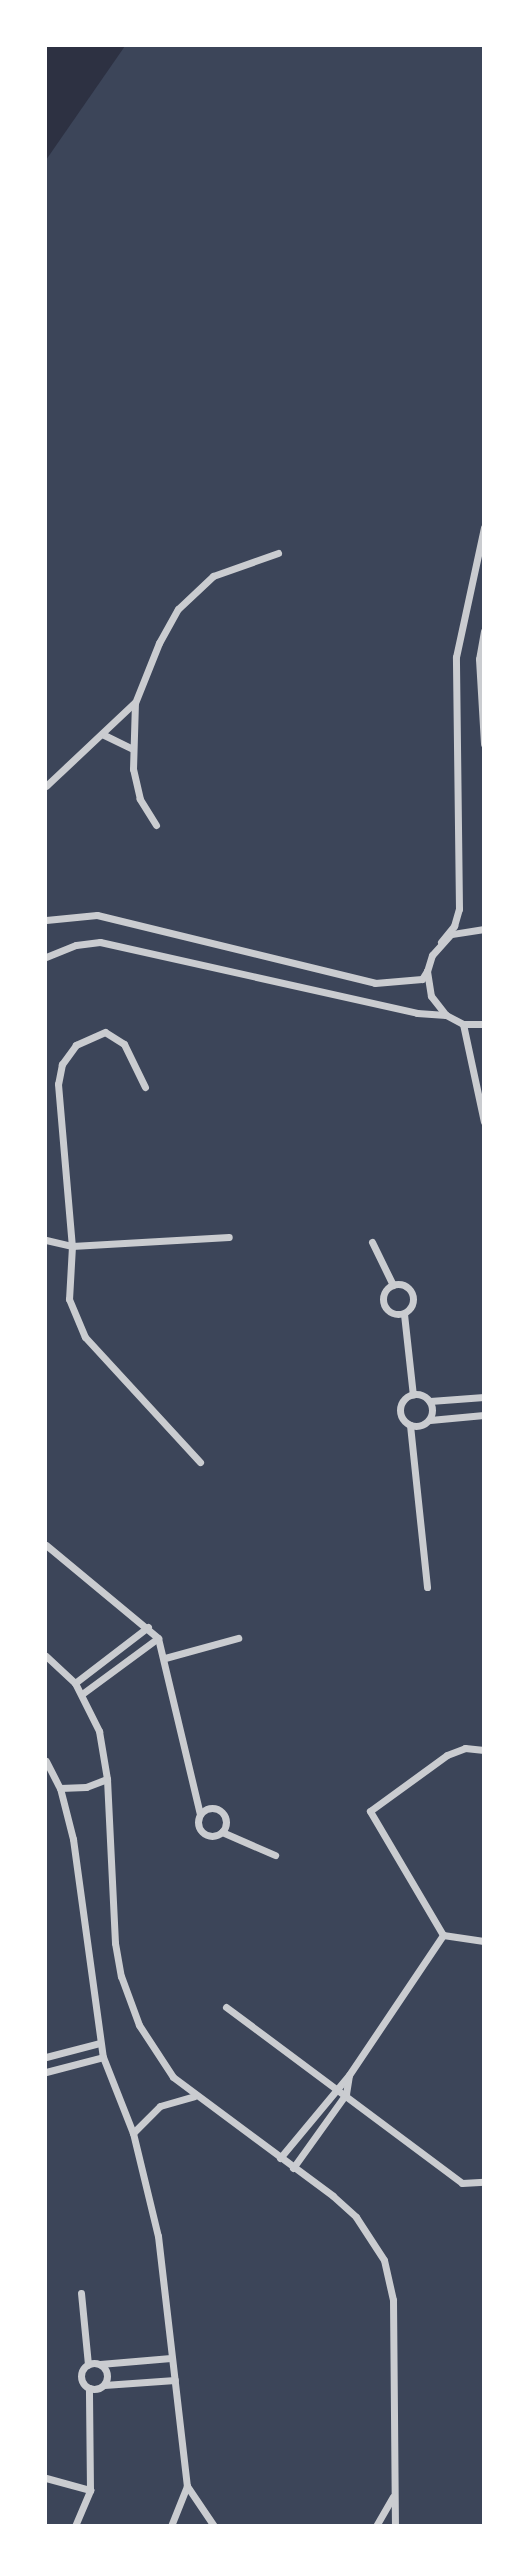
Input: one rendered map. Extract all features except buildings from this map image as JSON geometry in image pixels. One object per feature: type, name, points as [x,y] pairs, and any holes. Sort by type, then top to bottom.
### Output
[{"type":"street","points":[[46,918],[97,915],[375,983],[422,978],[458,917],[456,657],[484,527]]},
{"type":"street","points":[[46,786],[135,703],[167,627],[189,596],[228,569],[278,553]]},
{"type":"street","points":[[484,631],[479,659],[484,744]]},
{"type":"street","points":[[135,703],[135,784],[156,825]]},
{"type":"street","points":[[102,734],[134,749]]},
{"type":"street","points":[[441,942],[464,929],[484,929]]},
{"type":"street","points":[[46,957],[76,945],[100,943],[417,1013],[446,1015]]},
{"type":"street","points":[[427,971],[431,996],[446,1015],[463,1024],[484,1024]]},
{"type":"street","points":[[463,1024],[484,1122]]},
{"type":"street","points":[[145,1087],[124,1044],[106,1032],[76,1045],[62,1064],[58,1084],[72,1246],[69,1299],[75,1322],[200,1462]]},
{"type":"street","points":[[46,1240],[72,1246],[229,1237]]},
{"type":"street","points":[[372,1242],[393,1285]]},
{"type":"street","points":[[393,1285],[406,1286],[414,1296],[413,1305],[404,1314],[391,1313],[383,1303],[384,1294],[393,1285]]},
{"type":"street","points":[[404,1314],[413,1395]]},
{"type":"street","points":[[413,1395],[430,1401],[484,1397]]},
{"type":"street","points":[[413,1395],[404,1401],[400,1411],[410,1425],[426,1587]]},
{"type":"street","points":[[430,1401],[430,1420]]},
{"type":"street","points":[[410,1425],[430,1420],[484,1415]]},
{"type":"street","points":[[46,1545],[159,1638],[200,1814],[197,1822],[203,1833],[215,1836],[222,1832],[226,1823],[223,1813],[214,1808],[200,1814]]},
{"type":"street","points":[[75,1683],[148,1627]]},
{"type":"street","points":[[82,1694],[159,1638]]},
{"type":"street","points":[[164,1658],[237,1638]]},
{"type":"street","points":[[46,1656],[75,1683],[99,1731],[107,1779],[115,1943],[121,1976],[139,2025],[162,2063],[194,2096],[356,2217],[384,2260],[390,2279],[393,2497],[396,2525]]},
{"type":"street","points":[[443,1935],[370,1811],[447,1755],[465,1748],[484,1750]]},
{"type":"street","points":[[46,1761],[60,1788],[73,1839],[103,2057],[133,2133],[158,2236],[187,2486],[214,2525]]},
{"type":"street","points":[[60,1788],[86,1787],[107,1779]]},
{"type":"street","points":[[222,1832],[275,1855]]},
{"type":"street","points":[[443,1935],[484,1941]]},
{"type":"street","points":[[280,2158],[336,2087],[349,2076],[443,1935]]},
{"type":"street","points":[[226,2007],[462,2183],[484,2182]]},
{"type":"street","points":[[46,2057],[100,2043]]},
{"type":"street","points":[[46,2072],[103,2057]]},
{"type":"street","points":[[293,2168],[346,2094],[349,2076]]},
{"type":"street","points":[[133,2133],[160,2106],[194,2096]]},
{"type":"street","points":[[75,2525],[90,2490],[89,2388],[82,2374],[88,2365],[81,2293]]},
{"type":"street","points":[[88,2365],[172,2358]]},
{"type":"street","points":[[99,2364],[107,2374],[104,2385]]},
{"type":"street","points":[[89,2388],[174,2380]]},
{"type":"street","points":[[46,2478],[90,2490]]},
{"type":"street","points":[[171,2525],[187,2486]]},
{"type":"street","points":[[376,2525],[393,2497]]},
{"type":"shaded area","points":[[125,46],[483,46],[483,2525],[46,2526],[46,160]]}]
